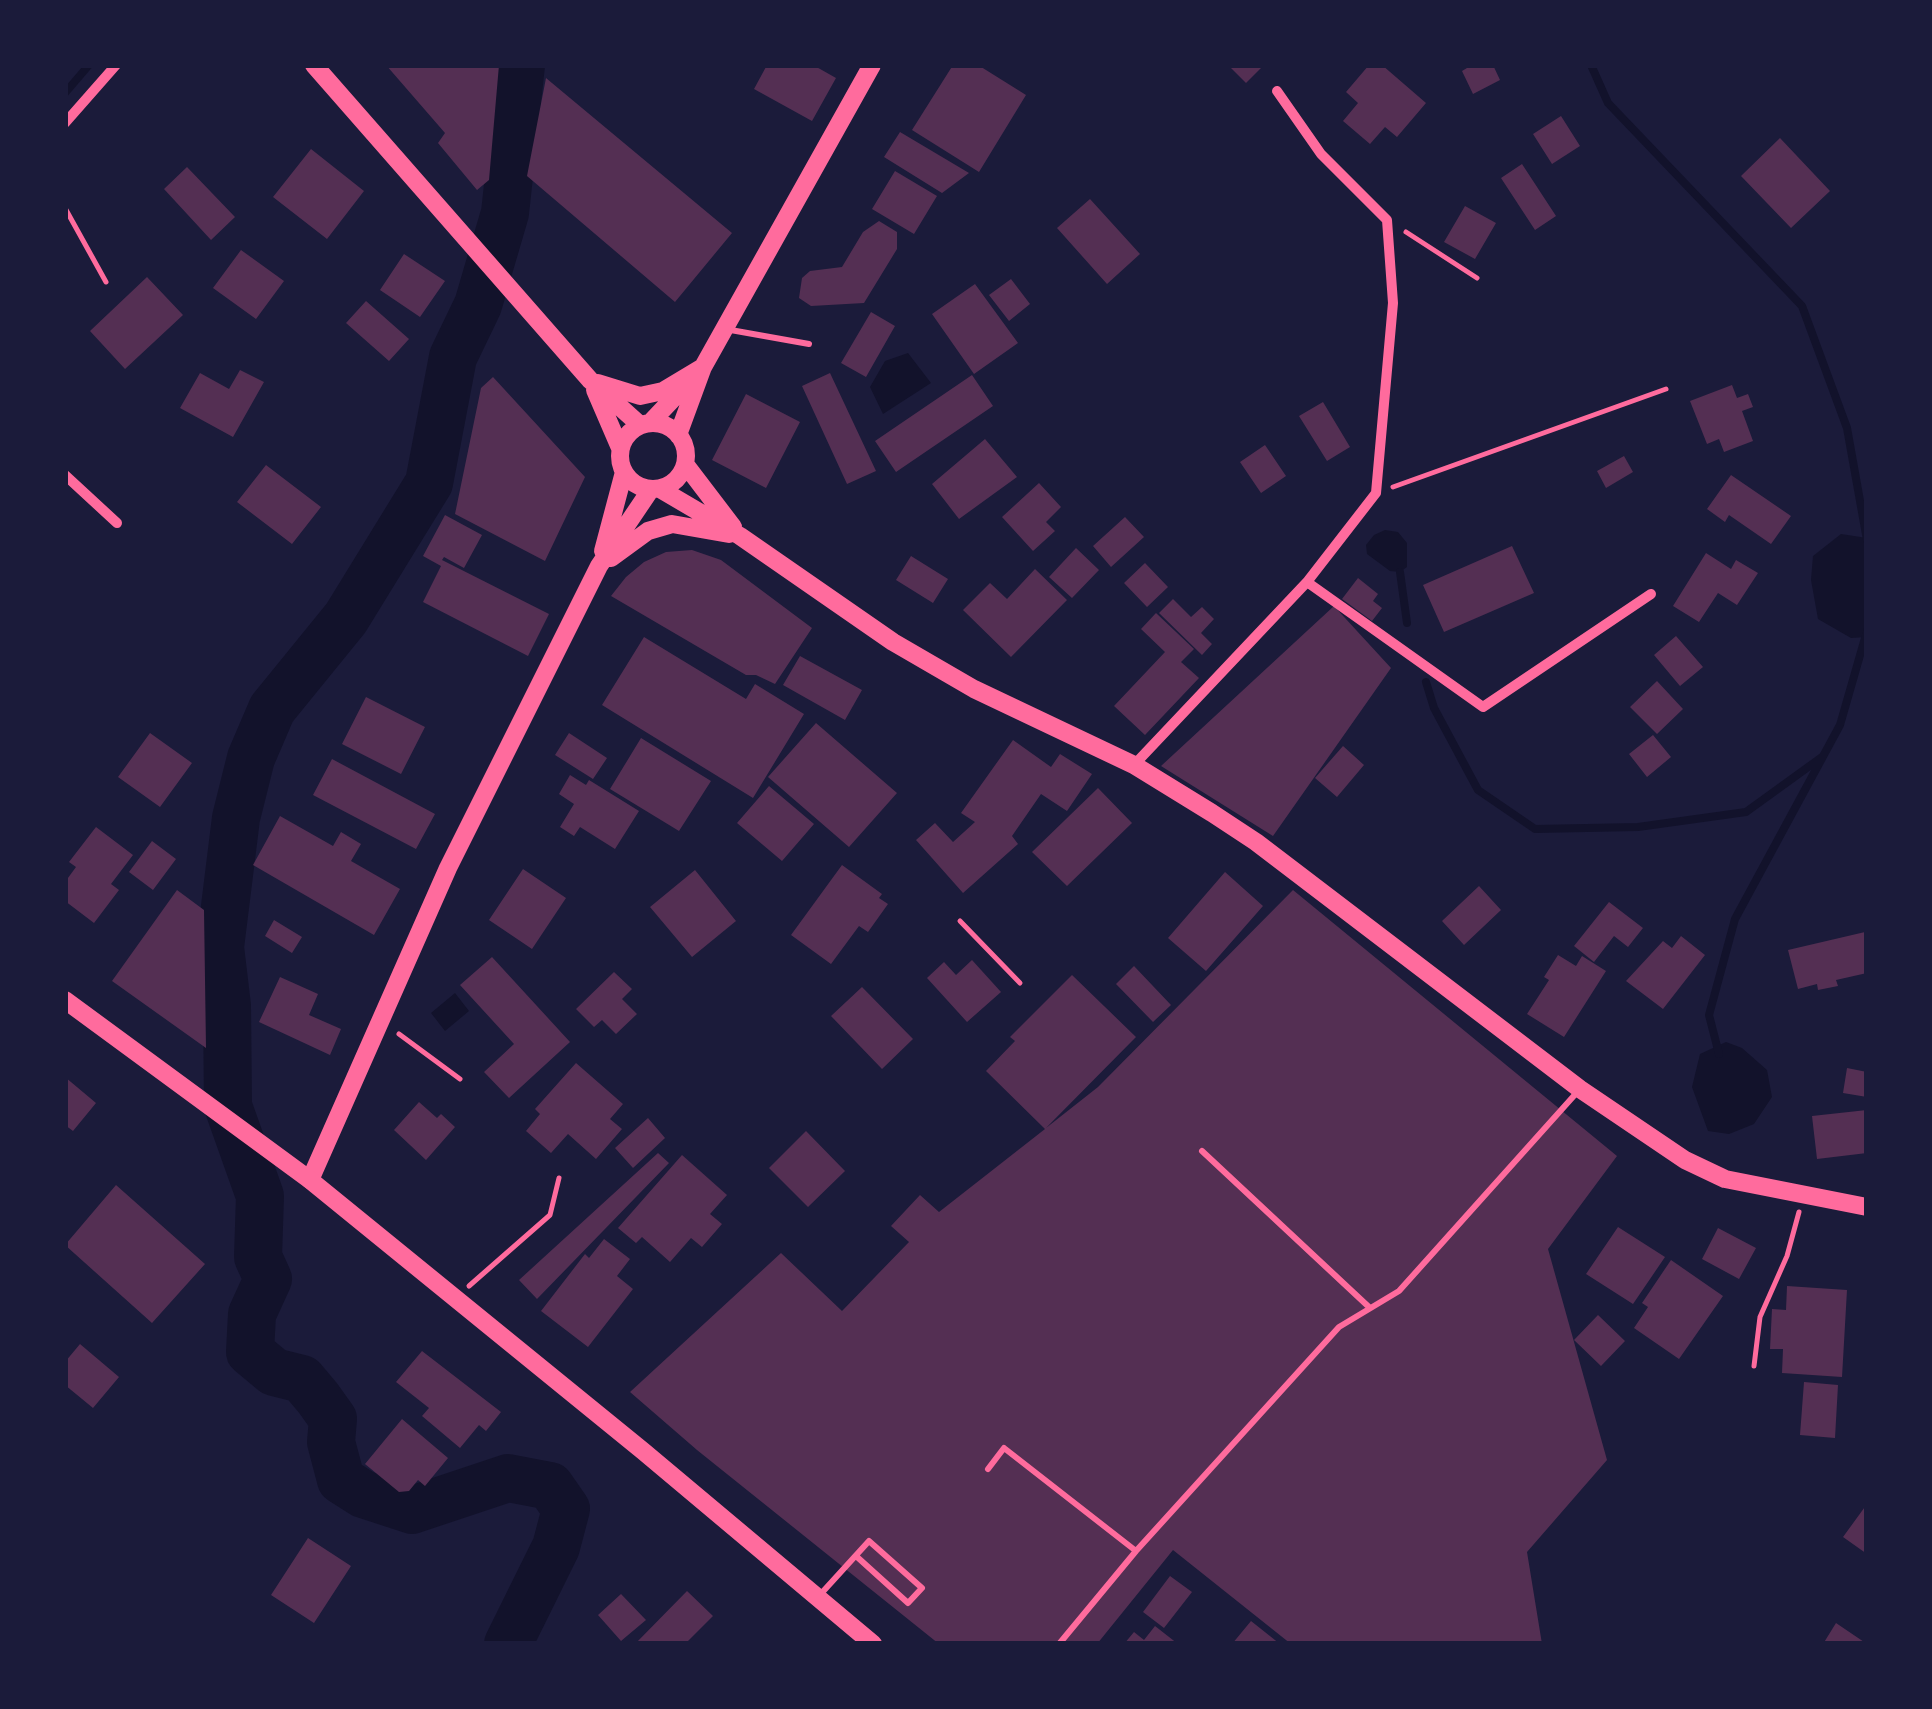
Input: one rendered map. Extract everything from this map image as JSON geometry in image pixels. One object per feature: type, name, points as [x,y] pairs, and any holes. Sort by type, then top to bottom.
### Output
[{"type":"main road","points":[[303,1175],[381,1020],[448,868],[599,566],[656,489],[676,480],[685,464],[685,449],[678,435],[666,426],[645,424],[590,380],[314,65]]},
{"type":"main road","points":[[678,435],[703,367],[872,65]]},
{"type":"main road","points":[[590,380],[640,396],[663,391],[703,367]]},
{"type":"main road","points":[[620,448],[625,438],[645,424],[703,367]]},
{"type":"main road","points":[[590,380],[620,448],[624,472],[599,566]]},
{"type":"main road","points":[[685,464],[740,536]]},
{"type":"main road","points":[[624,472],[638,486],[656,489],[740,536],[894,642],[974,689],[1134,765],[1256,842],[1580,1089],[1697,1167],[1725,1178],[1867,1207]]},
{"type":"main road","points":[[599,566],[648,532],[672,524],[740,536]]},
{"type":"main road","points":[[65,1000],[303,1175],[873,1644]]},
{"type":"street","points":[[65,123],[116,65]]},
{"type":"street","points":[[1134,765],[1307,582],[1376,494],[1392,303],[1387,220],[1321,154],[1277,91]]},
{"type":"street","points":[[65,475],[116,523]]},
{"type":"street","points":[[1307,582],[1482,707],[1651,594]]},
{"type":"lane","points":[[724,329],[809,344]]},
{"type":"lane","points":[[1059,1644],[1136,1551],[1339,1327],[1399,1291],[1580,1089]]},
{"type":"lane","points":[[1202,1151],[1370,1308]]},
{"type":"lane","points":[[988,1468],[1004,1448],[1136,1551]]},
{"type":"lane","points":[[817,1598],[870,1540],[922,1588],[908,1604],[856,1556]]},
{"type":"path","points":[[65,208],[106,282]]},
{"type":"path","points":[[1387,220],[1477,278]]},
{"type":"path","points":[[1376,494],[1666,390]]},
{"type":"path","points":[[960,920],[1020,983]]},
{"type":"path","points":[[381,1020],[460,1078]]},
{"type":"path","points":[[456,1298],[550,1216],[559,1178]]},
{"type":"path","points":[[1754,1366],[1760,1316],[1787,1256],[1804,1195]]},
{"type":"shaded area","points":[[908,353],[931,383],[883,414],[870,387],[885,361]]},
{"type":"shaded area","points":[[1385,530],[1398,532],[1407,543],[1407,567],[1400,572],[1390,571],[1367,554],[1366,545]]},
{"type":"shaded area","points":[[1841,534],[1867,538],[1867,637],[1851,638],[1818,619],[1811,580],[1813,556]]},
{"type":"shaded area","points":[[455,993],[469,1011],[445,1031],[431,1013]]},
{"type":"shaded area","points":[[1726,1042],[1742,1048],[1767,1070],[1772,1097],[1754,1124],[1729,1134],[1708,1131],[1692,1087],[1700,1054]]},
{"type":"building","points":[[386,65],[499,65],[489,180],[477,190],[438,143],[445,133]]},
{"type":"building","points":[[767,65],[813,65],[836,78],[812,121],[754,89]]},
{"type":"building","points":[[953,65],[978,65],[1026,95],[979,172],[912,130]]},
{"type":"building","points":[[1228,65],[1264,65],[1246,83]]},
{"type":"building","points":[[1369,65],[1382,65],[1426,103],[1397,137],[1385,127],[1370,144],[1343,121],[1358,103],[1346,92]]},
{"type":"building","points":[[1466,65],[1493,65],[1500,80],[1473,94],[1462,71]]},
{"type":"building","points":[[546,78],[732,233],[675,302],[527,176]]},
{"type":"building","points":[[1561,116],[1580,146],[1552,164],[1533,134]]},
{"type":"building","points":[[900,132],[969,173],[942,193],[884,157]]},
{"type":"building","points":[[1780,138],[1830,191],[1791,228],[1741,176]]},
{"type":"building","points":[[311,149],[364,191],[327,239],[273,197]]},
{"type":"building","points":[[1522,164],[1556,216],[1535,230],[1501,178]]},
{"type":"building","points":[[187,167],[235,217],[211,240],[164,189]]},
{"type":"building","points":[[895,171],[937,196],[914,234],[872,209]]},
{"type":"building","points":[[1090,199],[1140,254],[1107,284],[1057,228]]},
{"type":"building","points":[[1465,206],[1496,223],[1475,259],[1444,242]]},
{"type":"building","points":[[879,221],[897,232],[897,249],[864,303],[811,306],[799,298],[802,278],[810,271],[842,267],[863,232]]},
{"type":"building","points":[[241,250],[284,281],[256,319],[213,288]]},
{"type":"building","points":[[404,254],[445,281],[420,317],[380,290]]},
{"type":"building","points":[[147,277],[183,315],[125,369],[90,331]]},
{"type":"building","points":[[1011,279],[1030,304],[1009,321],[989,295]]},
{"type":"building","points":[[975,284],[1018,343],[974,374],[932,314]]},
{"type":"building","points":[[366,301],[409,339],[389,361],[346,323]]},
{"type":"building","points":[[871,312],[895,326],[866,377],[841,363]]},
{"type":"building","points":[[240,370],[264,382],[233,437],[180,408],[200,373],[229,389]]},
{"type":"building","points":[[830,373],[876,471],[847,484],[802,386]]},
{"type":"building","points":[[972,375],[993,406],[896,472],[875,441]]},
{"type":"building","points":[[493,377],[585,477],[545,561],[455,514],[481,388]]},
{"type":"building","points":[[1732,385],[1737,398],[1748,394],[1753,407],[1742,411],[1753,441],[1724,452],[1719,439],[1707,444],[1690,401]]},
{"type":"building","points":[[746,394],[800,422],[766,488],[712,460]]},
{"type":"building","points":[[1323,402],[1350,447],[1327,461],[1299,416]]},
{"type":"building","points":[[985,439],[1017,477],[959,519],[932,484]]},
{"type":"building","points":[[1265,445],[1286,476],[1261,493],[1240,462]]},
{"type":"building","points":[[1624,456],[1633,472],[1606,488],[1597,471]]},
{"type":"building","points":[[266,465],[321,507],[292,544],[237,502]]},
{"type":"building","points":[[1731,475],[1791,516],[1771,544],[1729,515],[1725,522],[1707,509]]},
{"type":"building","points":[[1039,483],[1061,507],[1046,522],[1055,531],[1033,551],[1002,517]]},
{"type":"building","points":[[445,515],[482,535],[464,568],[444,557],[442,560],[549,614],[528,656],[423,602],[441,566],[423,556]]},
{"type":"building","points":[[1125,517],[1144,537],[1111,567],[1093,546]]},
{"type":"building","points":[[1512,546],[1534,593],[1444,632],[1423,585]]},
{"type":"building","points":[[1076,548],[1099,570],[1072,598],[1049,577]]},
{"type":"building","points":[[692,550],[721,560],[812,628],[775,684],[746,675],[611,596],[644,562],[666,552]]},
{"type":"building","points":[[1706,553],[1731,569],[1736,560],[1758,573],[1737,605],[1718,593],[1699,622],[1673,606]]},
{"type":"building","points":[[911,556],[948,579],[933,603],[896,580]]},
{"type":"building","points":[[1145,563],[1168,587],[1147,607],[1124,583]]},
{"type":"building","points":[[1035,569],[1067,600],[1011,657],[963,610],[990,583],[1007,599]]},
{"type":"building","points":[[1358,578],[1378,594],[1373,601],[1382,608],[1372,621],[1342,599]]},
{"type":"building","points":[[1173,599],[1191,617],[1202,607],[1214,619],[1201,633],[1212,644],[1202,655],[1159,613]]},
{"type":"building","points":[[1334,606],[1391,668],[1273,836],[1161,766]]},
{"type":"building","points":[[1156,613],[1194,649],[1181,662],[1199,678],[1145,735],[1114,706],[1165,652],[1141,629]]},
{"type":"building","points":[[1676,636],[1703,667],[1680,686],[1654,655]]},
{"type":"building","points":[[644,637],[746,699],[755,684],[804,714],[753,798],[602,705]]},
{"type":"building","points":[[800,656],[862,690],[845,720],[783,685]]},
{"type":"building","points":[[1657,681],[1683,709],[1657,734],[1630,707]]},
{"type":"building","points":[[366,697],[425,727],[401,774],[342,744]]},
{"type":"building","points":[[816,723],[897,793],[849,847],[768,777]]},
{"type":"building","points":[[150,733],[192,763],[160,807],[118,777]]},
{"type":"building","points":[[569,733],[607,758],[593,779],[555,755]]},
{"type":"building","points":[[1653,735],[1671,757],[1647,777],[1629,754]]},
{"type":"building","points":[[641,738],[711,781],[679,831],[610,789]]},
{"type":"building","points":[[1013,740],[1051,767],[1060,754],[1092,774],[1067,811],[1041,794],[1012,836],[1018,844],[963,893],[916,840],[935,823],[953,842],[975,822],[961,813]]},
{"type":"building","points":[[1343,746],[1364,765],[1337,797],[1315,778]]},
{"type":"building","points":[[332,759],[435,814],[416,849],[313,795]]},
{"type":"building","points":[[570,775],[586,785],[589,780],[639,811],[615,849],[580,827],[574,836],[560,827],[574,804],[559,794]]},
{"type":"building","points":[[769,786],[814,824],[782,861],[737,823]]},
{"type":"building","points":[[1098,788],[1132,823],[1067,886],[1032,852]]},
{"type":"building","points":[[280,816],[333,846],[341,832],[361,844],[351,861],[400,889],[374,935],[253,865]]},
{"type":"building","points":[[96,827],[133,855],[111,884],[119,890],[94,923],[65,901],[65,882],[76,867],[69,862]]},
{"type":"building","points":[[152,841],[176,859],[153,890],[129,872]]},
{"type":"building","points":[[842,865],[882,894],[879,898],[888,904],[868,932],[859,926],[831,964],[791,935]]},
{"type":"building","points":[[523,869],[566,898],[532,949],[489,920]]},
{"type":"building","points":[[695,870],[736,921],[692,957],[650,907]]},
{"type":"building","points":[[1225,872],[1263,906],[1206,971],[1168,938]]},
{"type":"building","points":[[1479,886],[1501,910],[1464,945],[1442,921]]},
{"type":"building","points":[[177,890],[204,910],[206,1048],[112,981]]},
{"type":"building","points":[[1293,890],[1617,1156],[1548,1249],[1607,1460],[1527,1552],[1542,1644],[1291,1644],[1173,1550],[1097,1644],[939,1644],[630,1392],[781,1253],[842,1311],[909,1242],[891,1226],[920,1195],[939,1212],[1045,1129],[986,1071],[1015,1041],[1010,1037],[1072,975],[1136,1037],[1046,1128],[1098,1087]]},
{"type":"building","points":[[1609,902],[1643,928],[1628,947],[1614,936],[1594,962],[1574,946]]},
{"type":"building","points":[[274,920],[302,937],[292,953],[265,936]]},
{"type":"building","points":[[1865,932],[1867,973],[1836,980],[1838,986],[1818,990],[1817,984],[1798,989],[1788,950]]},
{"type":"building","points":[[1681,936],[1705,955],[1663,1009],[1626,981],[1663,941],[1672,948]]},
{"type":"building","points":[[1558,955],[1576,966],[1582,956],[1606,971],[1564,1037],[1527,1014],[1549,980],[1544,977]]},
{"type":"building","points":[[492,957],[570,1042],[509,1098],[484,1072],[514,1044],[460,985]]},
{"type":"building","points":[[972,960],[1001,992],[967,1022],[927,978],[944,962],[956,975]]},
{"type":"building","points":[[1134,966],[1171,1005],[1153,1022],[1116,984]]},
{"type":"building","points":[[614,972],[632,989],[622,999],[637,1014],[616,1034],[602,1020],[594,1027],[576,1009]]},
{"type":"building","points":[[280,977],[318,994],[309,1015],[341,1029],[330,1055],[259,1022]]},
{"type":"building","points":[[862,987],[913,1039],[882,1069],[831,1016]]},
{"type":"building","points":[[576,1063],[623,1104],[610,1119],[622,1129],[596,1159],[568,1134],[551,1153],[526,1131],[540,1114],[535,1109]]},
{"type":"building","points":[[1847,1068],[1867,1072],[1867,1097],[1843,1093]]},
{"type":"building","points":[[65,1077],[96,1103],[73,1131],[65,1125]]},
{"type":"building","points":[[419,1102],[455,1127],[426,1160],[394,1130]]},
{"type":"building","points":[[1867,1110],[1867,1153],[1817,1159],[1812,1116]]},
{"type":"building","points":[[648,1118],[665,1138],[633,1168],[615,1148]]},
{"type":"building","points":[[806,1131],[845,1171],[808,1207],[769,1168]]},
{"type":"building","points":[[658,1153],[669,1163],[537,1299],[519,1280]]},
{"type":"building","points":[[682,1155],[727,1195],[710,1214],[722,1224],[702,1247],[691,1238],[670,1262],[642,1237],[636,1243],[618,1228]]},
{"type":"building","points":[[116,1185],[205,1264],[152,1323],[65,1245]]},
{"type":"building","points":[[1618,1227],[1665,1257],[1633,1304],[1586,1274]]},
{"type":"building","points":[[1718,1228],[1756,1248],[1739,1279],[1702,1259]]},
{"type":"building","points":[[604,1239],[630,1259],[617,1276],[633,1289],[588,1347],[541,1311],[585,1254],[589,1258]]},
{"type":"building","points":[[1671,1260],[1723,1296],[1679,1359],[1634,1328],[1648,1307],[1642,1303]]},
{"type":"building","points":[[1787,1286],[1847,1290],[1842,1377],[1782,1373],[1783,1349],[1770,1349],[1772,1309],[1786,1310]]},
{"type":"building","points":[[1598,1315],[1625,1341],[1601,1366],[1574,1340]]},
{"type":"building","points":[[80,1344],[119,1377],[93,1408],[65,1385],[65,1362]]},
{"type":"building","points":[[422,1351],[501,1412],[486,1431],[479,1425],[460,1448],[422,1416],[429,1408],[396,1382]]},
{"type":"building","points":[[1804,1382],[1838,1385],[1835,1438],[1800,1435]]},
{"type":"building","points":[[402,1419],[448,1458],[425,1486],[418,1480],[409,1491],[399,1492],[365,1464]]},
{"type":"building","points":[[1867,1504],[1867,1554],[1843,1537]]},
{"type":"building","points":[[308,1538],[351,1566],[314,1623],[271,1595]]},
{"type":"building","points":[[1170,1576],[1192,1592],[1164,1628],[1143,1612]]},
{"type":"building","points":[[687,1591],[713,1616],[685,1644],[635,1644]]},
{"type":"building","points":[[621,1594],[646,1620],[621,1641],[598,1615]]},
{"type":"building","points":[[1251,1621],[1280,1644],[1232,1644]]},
{"type":"building","points":[[1836,1623],[1867,1644],[1823,1644]]},
{"type":"building","points":[[1155,1626],[1178,1644],[1124,1644],[1134,1632],[1144,1640]]},
{"type":"waterway","points":[[65,93],[89,65]]},
{"type":"waterway","points":[[508,1644],[556,1547],[566,1509],[550,1486],[508,1478],[412,1510],[363,1494],[341,1480],[331,1442],[333,1419],[318,1398],[302,1379],[274,1372],[250,1352],[252,1314],[268,1279],[258,1257],[260,1196],[228,1106],[227,1006],[220,947],[236,818],[251,758],[272,709],[346,618],[429,483],[453,357],[478,305],[505,213],[521,65]]},
{"type":"waterway","points":[[1591,65],[1608,103],[1802,306],[1847,428],[1867,540]]},
{"type":"waterway","points":[[1400,572],[1407,623]]},
{"type":"waterway","points":[[1719,1054],[1709,1015],[1735,919],[1840,725],[1867,631]]},
{"type":"waterway","points":[[1426,682],[1434,708],[1478,790],[1535,829],[1638,827],[1746,812],[1822,757]]}]
